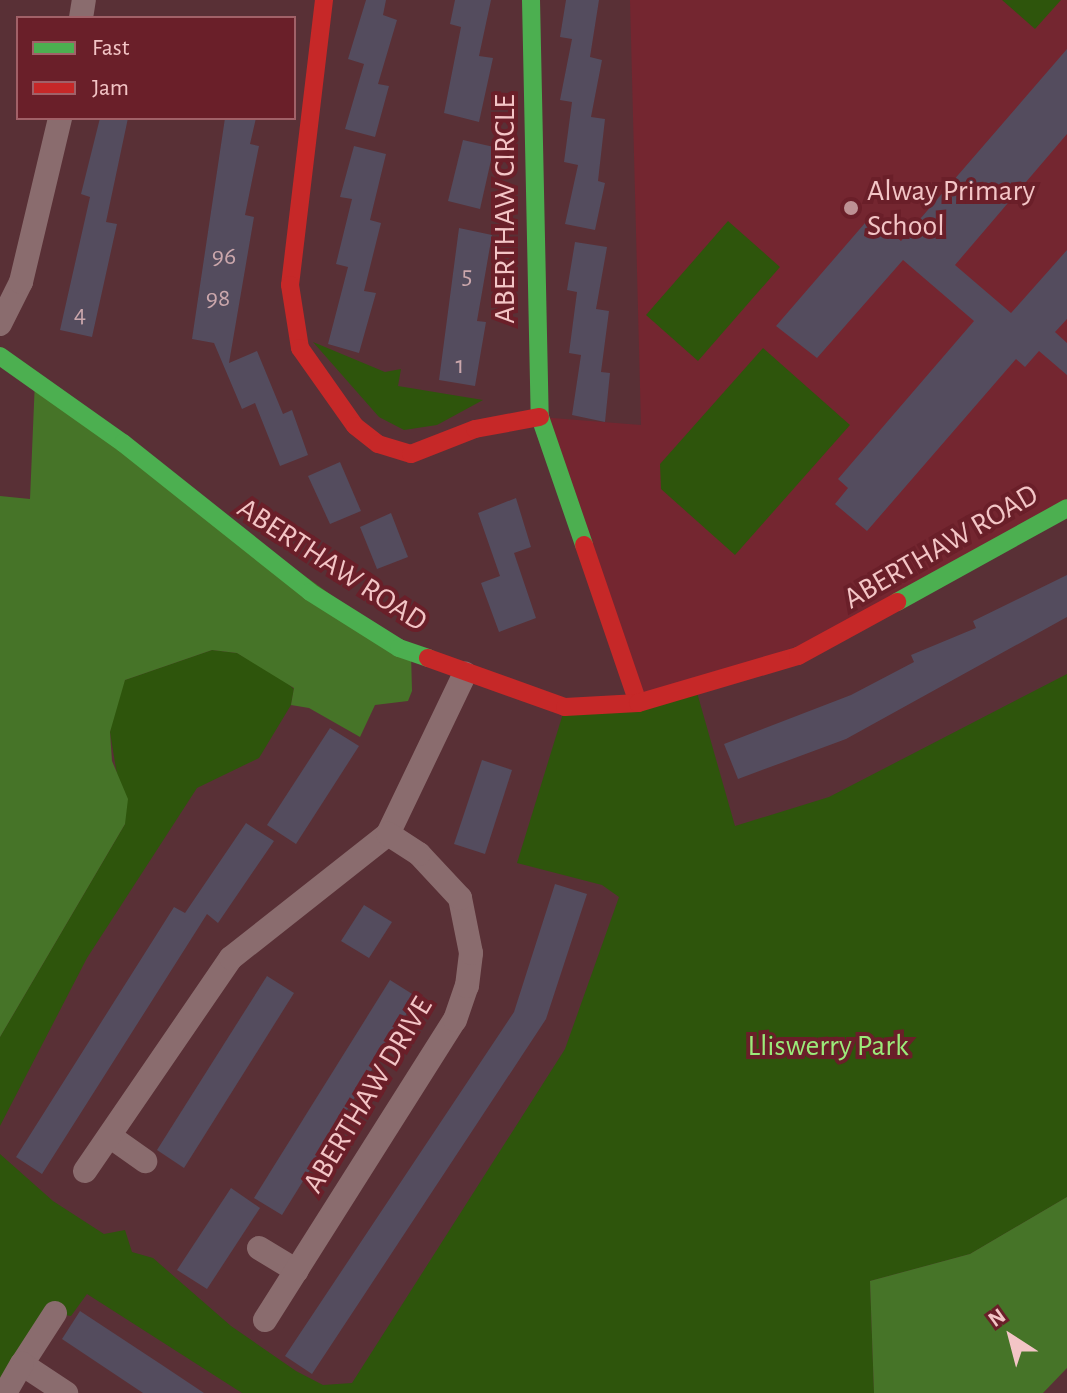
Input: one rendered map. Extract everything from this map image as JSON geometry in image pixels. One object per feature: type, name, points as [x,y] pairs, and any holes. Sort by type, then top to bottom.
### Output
[{"type":"street","points":[[324,0],[290,285],[300,348],[355,426],[378,444],[411,454],[447,445],[475,429],[540,417]]},
{"type":"street","name":"ABERTHAW CIRCLE","points":[[531,0],[540,417],[638,703]]},
{"type":"street","points":[[0,324],[21,282],[60,120]]},
{"type":"street","name":"ABERTHAW ROAD","points":[[0,356],[123,443],[310,592],[399,648],[565,707],[638,703],[798,656],[1067,508]]},
{"type":"street","points":[[85,1171],[231,958],[388,834],[465,673]]},
{"type":"street","name":"ABERTHAW DRIVE","points":[[265,1320],[455,1020],[467,986],[471,953],[460,898],[419,854],[388,834]]},
{"type":"street","points":[[111,1137],[145,1161]]},
{"type":"street","points":[[259,1248],[297,1271]]},
{"type":"street","points":[[5,1393],[55,1313]]},
{"type":"street","points":[[22,1364],[66,1393]]},
{"type":"shaded area","name":"Alway Primary School","points":[[630,0],[1067,0],[1067,508],[876,618],[638,703],[540,417],[641,425]]},
{"type":"green space","points":[[1002,0],[1061,0],[1035,29]]},
{"type":"green space","points":[[728,221],[780,267],[698,361],[646,315]]},
{"type":"green space","points":[[313,342],[385,372],[401,369],[398,386],[483,400],[437,425],[404,430],[379,417]]},
{"type":"green space","points":[[763,348],[850,425],[735,555],[661,489],[660,464]]},
{"type":"green space","points":[[35,380],[411,653],[412,691],[408,701],[375,705],[360,737],[309,708],[291,705],[294,688],[237,653],[212,650],[125,680],[110,732],[112,761],[128,799],[125,824],[0,1037],[0,496],[30,499]]},
{"type":"green space","points":[[212,650],[237,653],[279,676],[294,689],[291,705],[259,758],[197,788],[87,958],[0,1126],[0,1037],[125,824],[110,732],[116,698],[125,680]]},
{"type":"green space","name":"Lliswerry Park","points":[[1067,674],[1067,1197],[970,1254],[870,1281],[874,1393],[242,1393],[87,1294],[71,1316],[55,1313],[0,1393],[0,1154],[53,1201],[104,1234],[125,1230],[132,1252],[153,1258],[231,1326],[296,1371],[323,1385],[352,1383],[565,1049],[619,897],[602,885],[517,863],[565,707],[696,689],[735,826],[829,797]]},
{"type":"green space","points":[[1067,1197],[1067,1368],[1043,1393],[874,1393],[870,1281],[970,1254]]},
{"type":"building","points":[[366,0],[386,0],[383,15],[397,20],[378,84],[389,86],[375,137],[345,129],[364,64],[348,59]]},
{"type":"building","points":[[455,0],[491,0],[479,56],[493,58],[479,122],[444,113],[461,27],[450,24]]},
{"type":"building","points":[[566,0],[599,0],[590,57],[602,60],[591,117],[605,119],[598,181],[605,183],[595,230],[565,224],[578,165],[564,162],[572,102],[560,100],[572,39],[560,37]]},
{"type":"building","points":[[1067,49],[1067,134],[955,265],[1011,313],[1067,250],[1067,319],[1055,332],[1067,343],[1067,375],[1039,351],[1025,367],[1016,359],[867,531],[835,504],[848,488],[838,479],[974,321],[903,260],[817,358],[776,326],[865,223],[872,230],[879,223],[901,241]]},
{"type":"building","points":[[100,120],[128,120],[106,222],[117,224],[92,337],[60,330],[90,197],[81,194]]},
{"type":"building","points":[[225,120],[256,120],[250,144],[259,146],[245,215],[254,217],[229,363],[257,351],[283,414],[292,410],[308,455],[280,466],[255,403],[242,409],[214,343],[192,339]]},
{"type":"building","points":[[463,140],[494,147],[480,209],[448,201]]},
{"type":"building","points":[[354,146],[386,154],[370,220],[381,223],[364,291],[376,293],[359,353],[328,344],[348,267],[336,264],[352,199],[340,197]]},
{"type":"building","points":[[459,228],[492,235],[477,321],[486,322],[475,386],[439,380]]},
{"type":"building","points":[[575,242],[607,247],[596,309],[609,311],[601,372],[610,373],[605,422],[572,415],[581,355],[569,353],[577,292],[567,290]]},
{"type":"building","points":[[340,462],[361,511],[330,524],[308,476]]},
{"type":"building","points":[[516,498],[531,547],[514,553],[536,618],[499,632],[481,583],[500,576],[478,513]]},
{"type":"building","points":[[391,513],[408,557],[377,569],[360,527]]},
{"type":"building","points":[[1067,575],[1067,617],[846,739],[738,779],[724,744],[851,695],[914,662],[911,655],[976,628],[973,621]]},
{"type":"building","points":[[330,728],[359,746],[296,844],[267,825]]},
{"type":"building","points":[[482,760],[512,770],[485,854],[454,844]]},
{"type":"building","points":[[246,823],[274,841],[218,923],[207,914],[42,1174],[16,1157],[174,907],[185,913]]},
{"type":"building","points":[[555,884],[587,894],[546,1019],[312,1374],[285,1356],[514,1012]]},
{"type":"building","points":[[364,905],[392,922],[369,958],[341,941]]},
{"type":"building","points":[[267,976],[294,993],[184,1168],[157,1150]]},
{"type":"building","points":[[390,980],[417,997],[282,1215],[254,1198]]},
{"type":"building","points":[[231,1188],[260,1208],[207,1289],[177,1270]]},
{"type":"building","points":[[80,1311],[204,1393],[143,1393],[62,1339]]},
{"type":"traffic: fast","points":[[531,0],[540,417],[584,545]]},
{"type":"traffic: fast","points":[[0,356],[123,443],[310,592],[399,648],[428,658]]},
{"type":"traffic: fast","points":[[897,602],[1067,508]]},
{"type":"traffic: jam","points":[[324,0],[290,285],[300,348],[355,426],[378,444],[411,454],[475,429],[540,417]]},
{"type":"traffic: jam","points":[[584,545],[638,703]]},
{"type":"traffic: jam","points":[[428,658],[565,707],[638,703],[798,656],[897,602]]},
{"type":"place","name":"Alway Primary School","points":[[851,208]]}]
